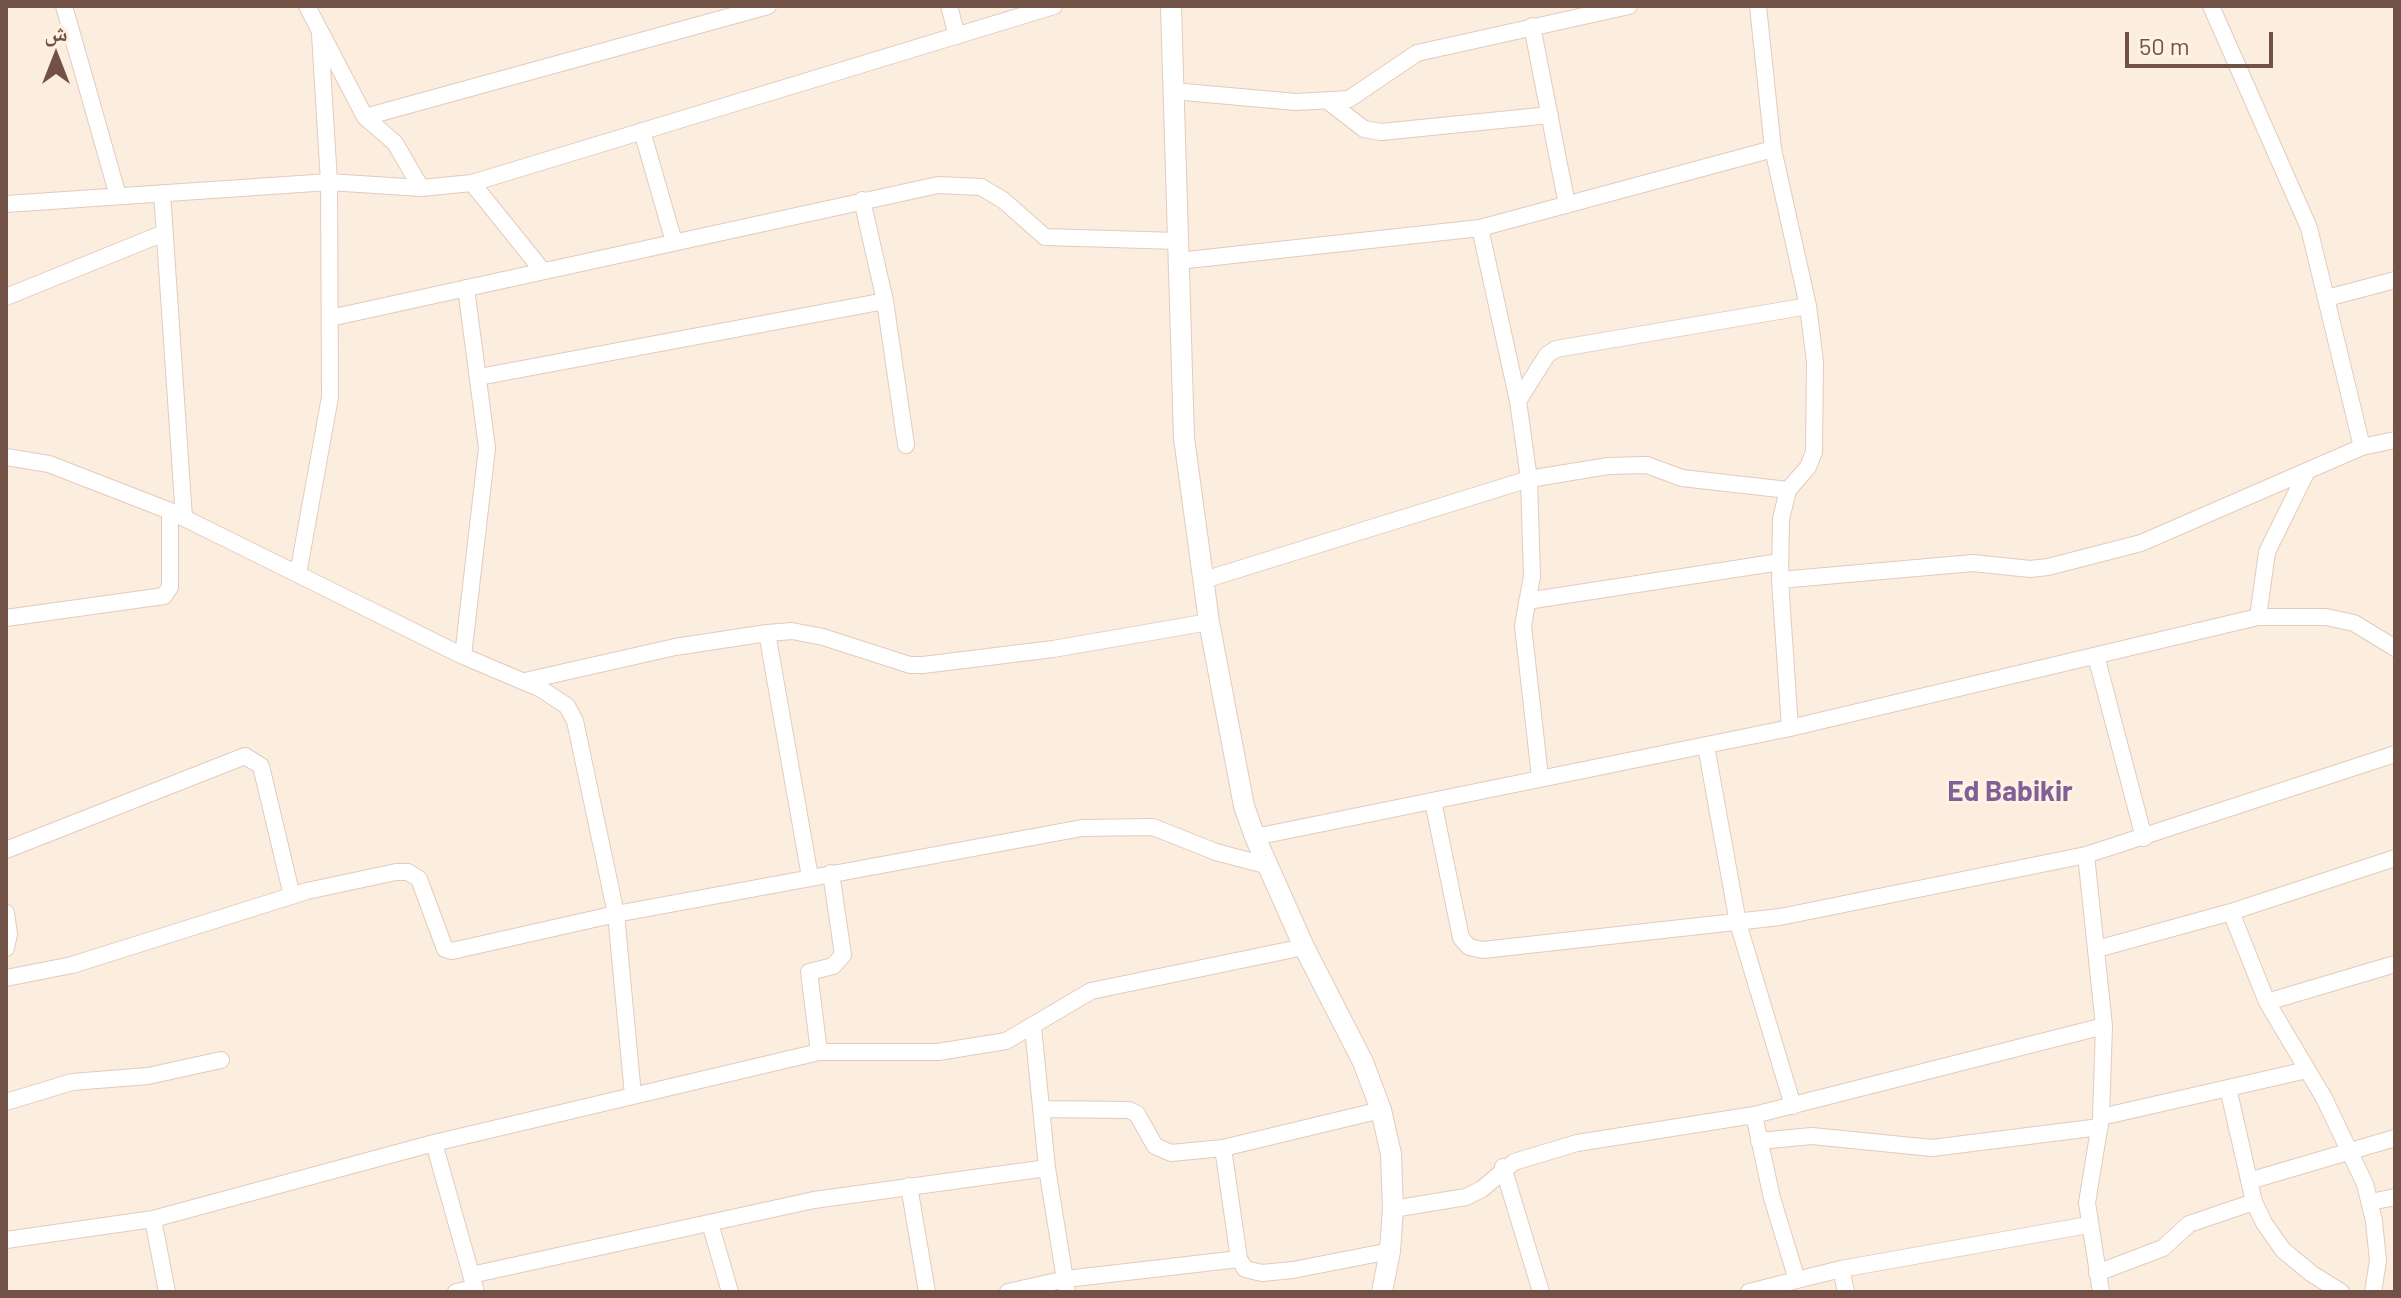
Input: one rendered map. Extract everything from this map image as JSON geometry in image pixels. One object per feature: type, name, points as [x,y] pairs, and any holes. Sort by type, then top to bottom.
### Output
[{"type":"street","points":[[64,6],[118,196]]},
{"type":"street","points":[[307,6],[365,117],[395,143],[421,188]]},
{"type":"street","points":[[365,117],[768,6]]},
{"type":"street","points":[[949,6],[957,36]]},
{"type":"street","points":[[6,204],[329,182],[421,188],[472,183],[1054,6]]},
{"type":"street","points":[[1171,6],[1184,438],[1209,622],[1241,792],[1255,837],[1304,947],[1363,1062],[1381,1110],[1391,1154],[1393,1209],[1390,1251],[1382,1292]]},
{"type":"street","points":[[1173,91],[1329,102],[1356,97],[1384,72],[1417,53],[1629,6]]},
{"type":"street","points":[[1758,6],[1773,149],[1808,306],[1815,362],[1814,452],[1808,467],[1788,490],[1782,504],[1780,580],[1790,728]]},
{"type":"street","points":[[2211,6],[2309,228],[2362,447]]},
{"type":"street","points":[[1532,26],[1567,205]]},
{"type":"street","points":[[298,574],[329,415],[329,182],[320,34]]},
{"type":"street","points":[[1329,102],[1364,129],[1381,132],[1550,115]]},
{"type":"street","points":[[642,131],[674,242]]},
{"type":"street","points":[[330,318],[862,200],[957,184],[981,187],[1003,200],[1045,237],[1178,251],[1480,228],[1773,149]]},
{"type":"street","points":[[472,183],[542,270]]},
{"type":"street","points":[[6,618],[164,596],[170,587],[177,514],[162,193]]},
{"type":"street","points":[[862,200],[885,301],[906,445]]},
{"type":"street","points":[[1480,228],[1518,401],[1529,479],[1532,576],[1523,626],[1540,777]]},
{"type":"street","points":[[6,297],[164,233]]},
{"type":"street","points":[[2327,298],[2395,280]]},
{"type":"street","points":[[463,656],[487,448],[466,288]]},
{"type":"street","points":[[479,377],[885,301]]},
{"type":"street","points":[[1518,401],[1547,355],[1556,349],[1808,306]]},
{"type":"street","points":[[1780,580],[1973,563],[2030,569],[2048,567],[2141,543],[2172,526],[2362,447],[2395,440]]},
{"type":"street","points":[[6,457],[49,464],[177,514],[463,656],[525,681],[567,706],[575,721],[616,914],[633,1095]]},
{"type":"street","points":[[1204,580],[1529,479],[1631,463],[1682,478],[1788,490]]},
{"type":"street","points":[[2258,617],[2267,552],[2307,471]]},
{"type":"street","points":[[1527,601],[1780,562]]},
{"type":"street","points":[[1255,837],[1790,728],[2258,617],[2326,617],[2354,623],[2395,648]]},
{"type":"street","points":[[525,681],[675,647],[767,633],[792,631],[823,637],[910,665],[923,665],[1053,649],[1209,622]]},
{"type":"street","points":[[767,633],[810,877]]},
{"type":"street","points":[[2096,656],[2144,838]]},
{"type":"street","points":[[1706,746],[1738,923],[1793,1106]]},
{"type":"street","points":[[1433,801],[1461,938],[1469,947],[1483,950],[1738,923],[2086,855],[2395,754]]},
{"type":"street","points":[[6,850],[245,756],[261,766],[292,896]]},
{"type":"street","points":[[6,978],[72,965],[292,896],[396,872],[408,872],[419,879],[445,949],[452,951],[616,914],[1082,828],[1153,827],[1216,852],[1265,865]]},
{"type":"street","points":[[2086,855],[2104,1026],[2100,1122],[2090,1182],[2088,1225],[2101,1292]]},
{"type":"street","points":[[2097,949],[2231,912],[2395,858]]},
{"type":"street","points":[[819,1052],[809,972],[840,963],[843,955],[831,873]]},
{"type":"street","points":[[2231,912],[2267,1002],[2351,1150],[2371,1202],[2378,1261],[2373,1292]]},
{"type":"street","points":[[6,913],[9,934],[6,948]]},
{"type":"street","points":[[6,1240],[153,1219],[434,1143],[819,1052],[938,1052],[1006,1041],[1091,991],[1304,947]]},
{"type":"street","points":[[2267,1002],[2395,964]]},
{"type":"street","points":[[1393,1209],[1466,1197],[1482,1189],[1503,1167],[1525,1157],[1577,1143],[1754,1115],[2104,1026]]},
{"type":"street","points":[[1033,1027],[1047,1168],[1067,1285]]},
{"type":"street","points":[[6,1102],[72,1082],[148,1076],[221,1060]]},
{"type":"street","points":[[1759,1141],[1812,1136],[1932,1148],[2100,1122],[2307,1070]]},
{"type":"street","points":[[2228,1088],[2254,1202],[2283,1250],[2312,1274],[2341,1292]]},
{"type":"street","points":[[1041,1109],[1129,1110],[1137,1114],[1160,1151],[1223,1148],[1381,1110]]},
{"type":"street","points":[[1754,1115],[1797,1280]]},
{"type":"street","points":[[2249,1181],[2395,1138]]},
{"type":"street","points":[[434,1143],[474,1285]]},
{"type":"street","points":[[1223,1148],[1239,1259],[1245,1269],[1262,1273],[1390,1251]]},
{"type":"street","points":[[1503,1167],[1541,1292]]},
{"type":"street","points":[[456,1292],[710,1223],[814,1200],[1047,1168]]},
{"type":"street","points":[[909,1186],[927,1292]]},
{"type":"street","points":[[2371,1202],[2395,1197]]},
{"type":"street","points":[[2097,1273],[2163,1248],[2189,1224],[2254,1202]]},
{"type":"street","points":[[153,1219],[167,1292]]},
{"type":"street","points":[[710,1223],[730,1292]]},
{"type":"street","points":[[1749,1292],[1841,1269],[2088,1225]]},
{"type":"street","points":[[1008,1292],[1239,1259]]},
{"type":"street","points":[[1841,1269],[1846,1292]]},
{"type":"district","name":"Ed Babikir","points":[[2010,792]]}]
